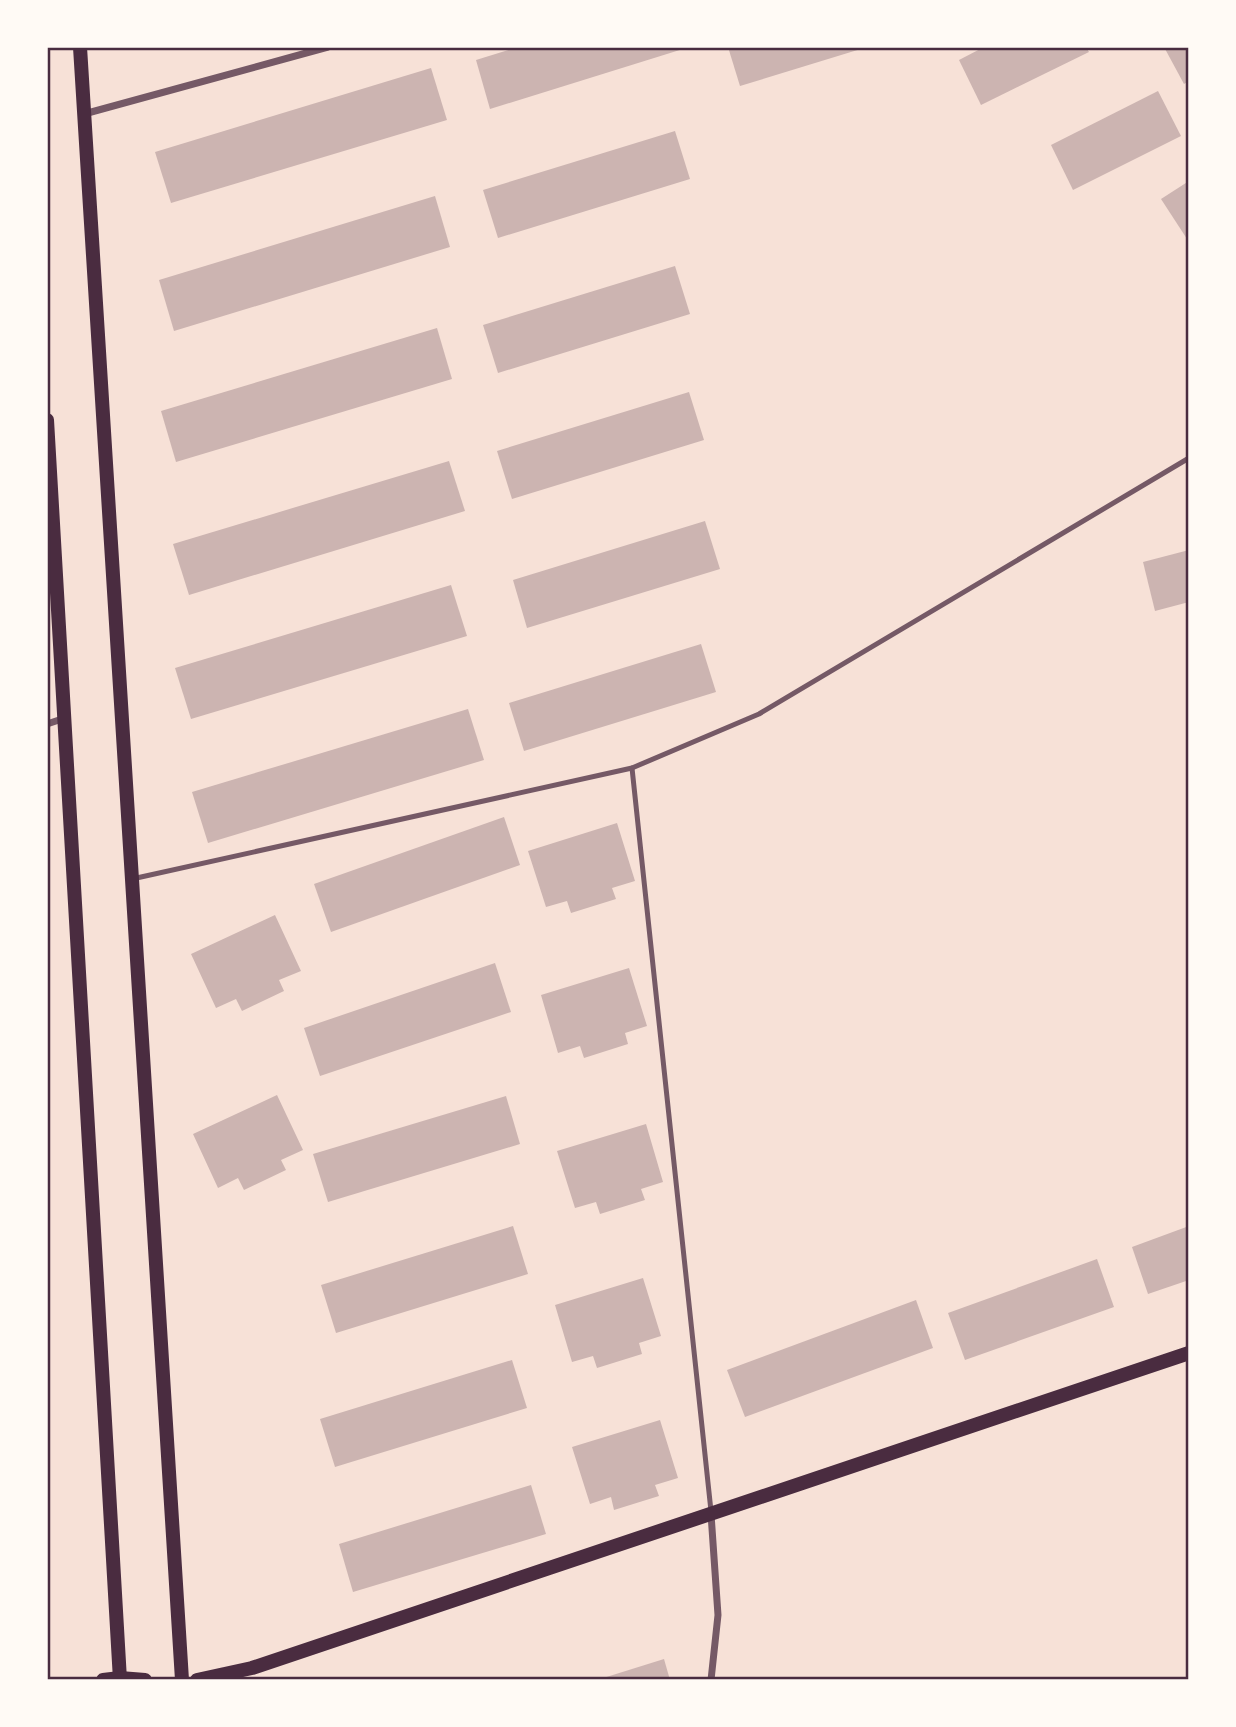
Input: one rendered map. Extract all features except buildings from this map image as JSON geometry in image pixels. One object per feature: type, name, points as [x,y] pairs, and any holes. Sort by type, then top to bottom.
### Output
[{"type":"main road","points":[[80,47],[182,1680]]},
{"type":"main road","points":[[47,420],[120,1679]]},
{"type":"main road","points":[[197,1680],[252,1668],[1189,1353]]},
{"type":"main road","points":[[103,1680],[145,1680]]},
{"type":"street","points":[[84,114],[328,47]]},
{"type":"street","points":[[47,724],[65,718]]},
{"type":"street","points":[[710,1680],[718,1615],[711,1514]]},
{"type":"lane","points":[[132,879],[632,768],[759,714],[1189,458]]},
{"type":"lane","points":[[632,768],[711,1514]]}]
